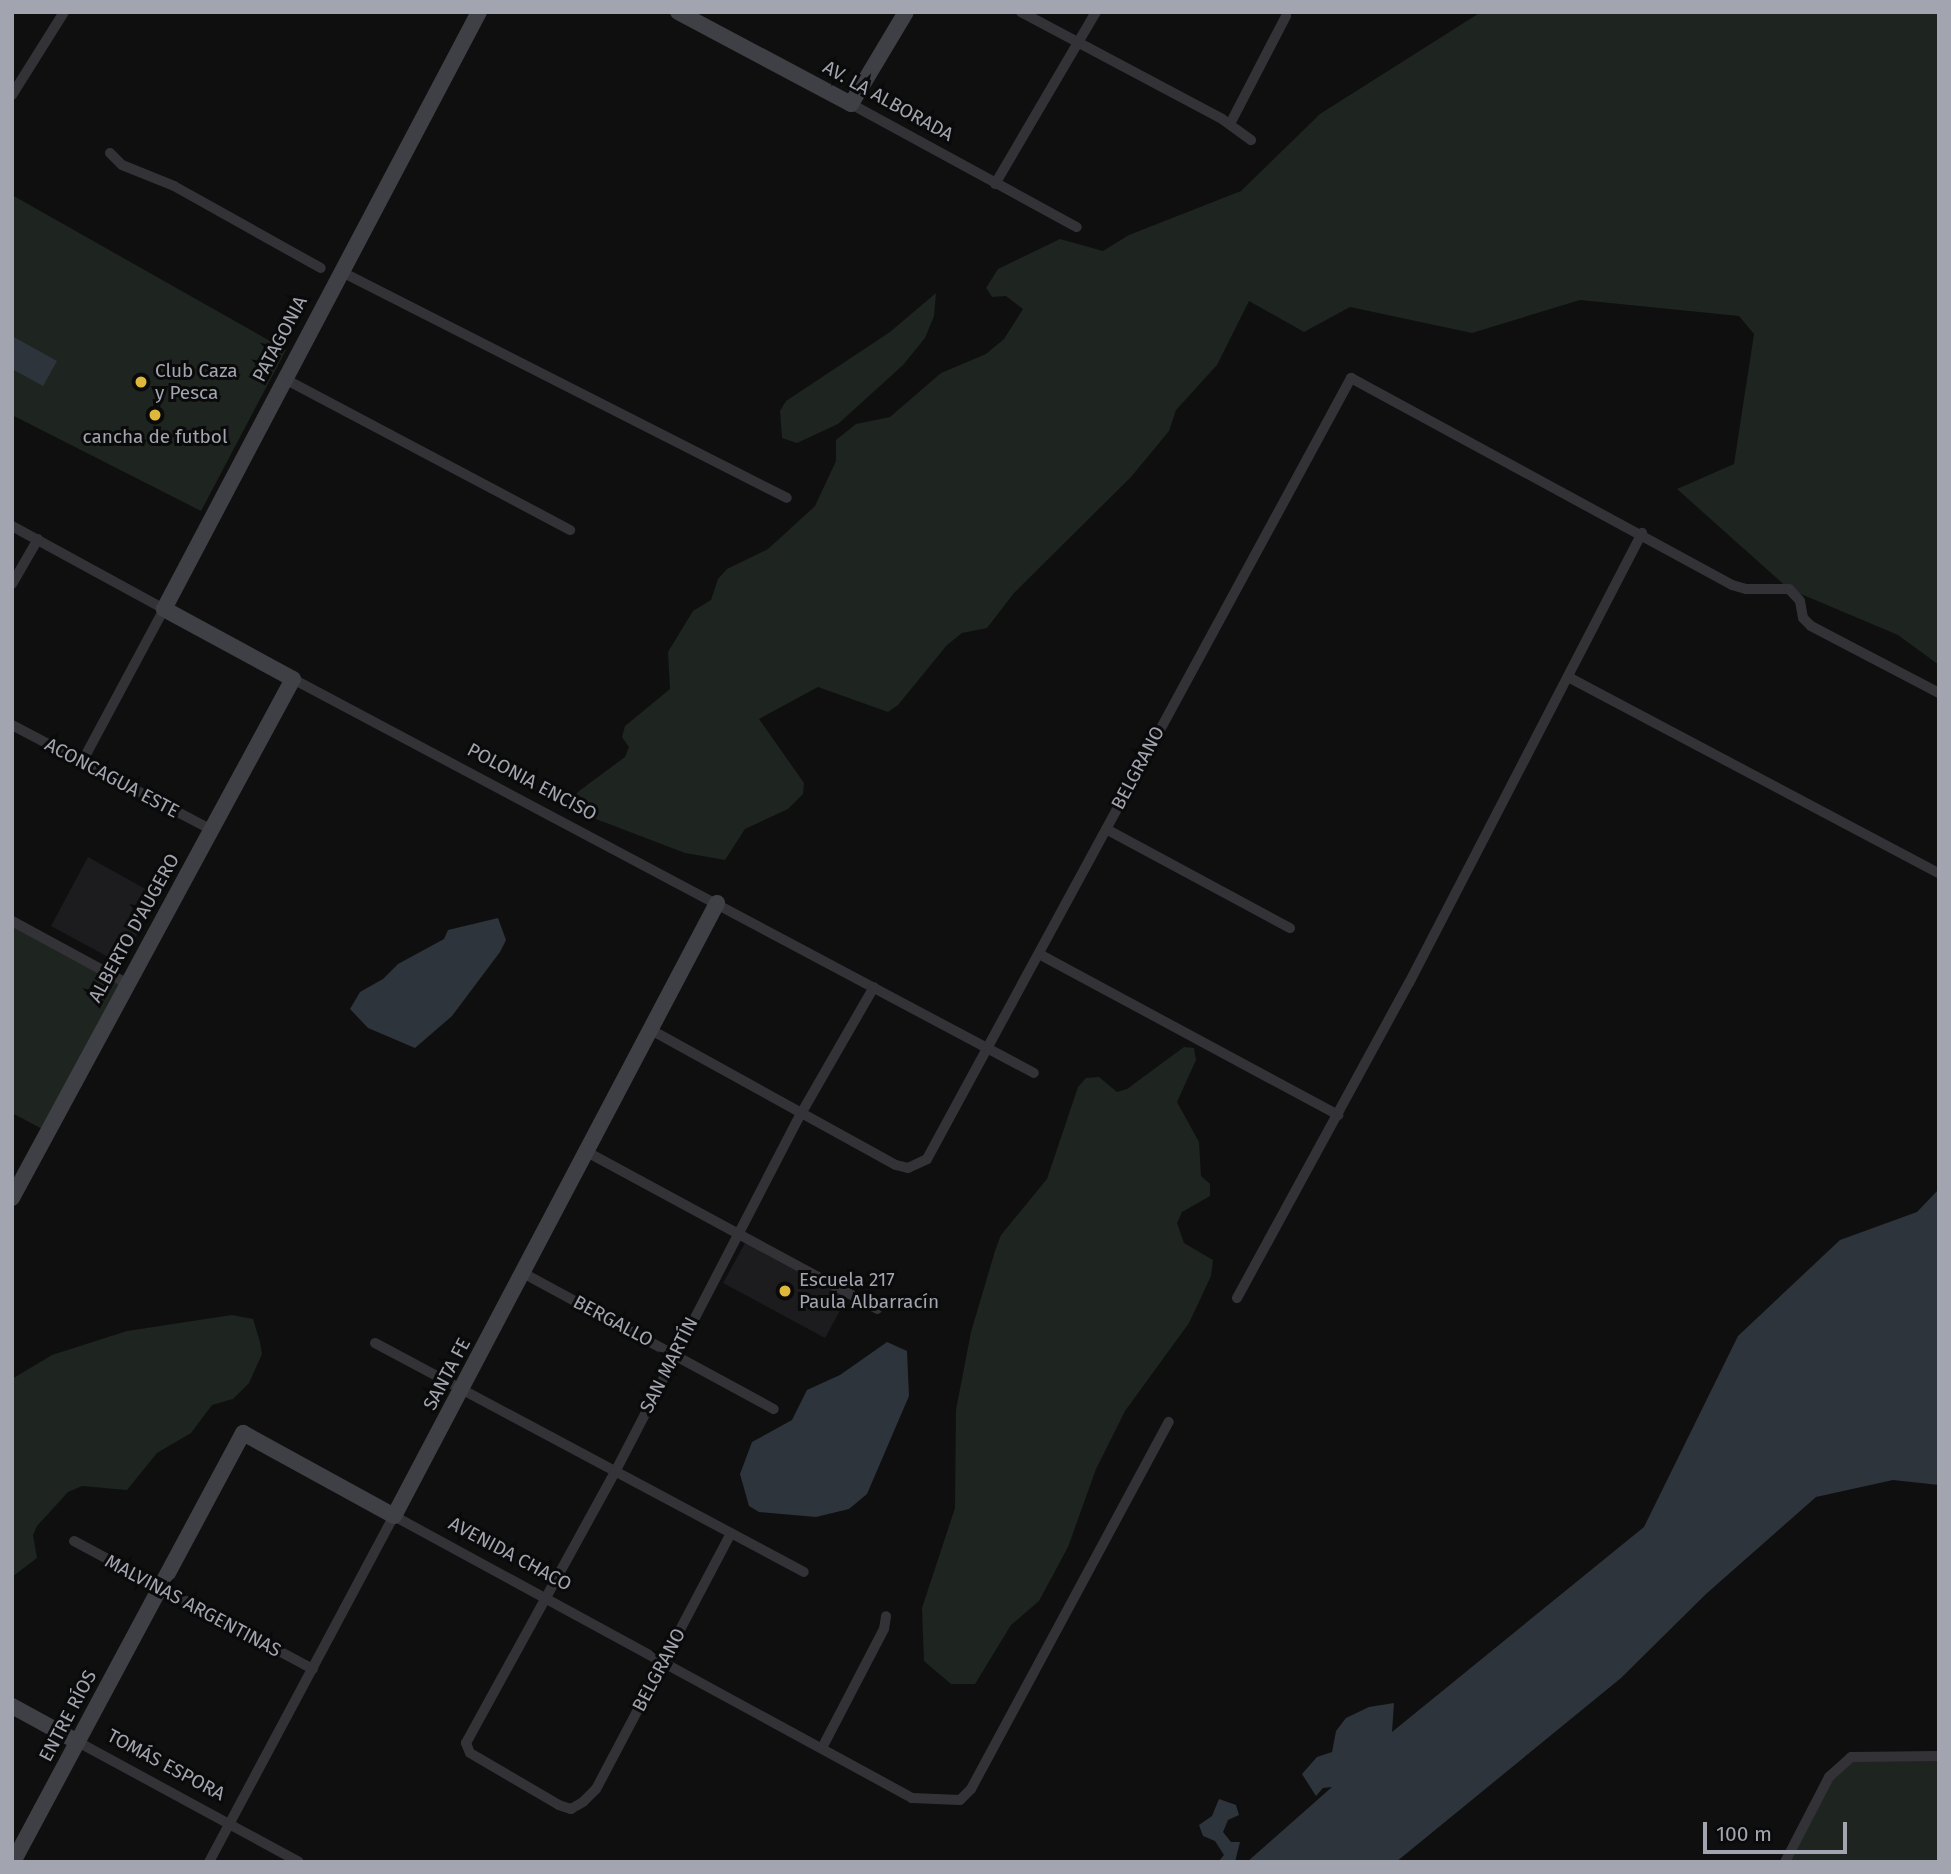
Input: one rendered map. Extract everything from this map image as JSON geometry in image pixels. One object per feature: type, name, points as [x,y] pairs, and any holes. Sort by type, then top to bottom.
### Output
[{"type":"main road","name":"PATAGONIA","points":[[164,609],[283,378],[331,272],[479,12]]},
{"type":"main road","name":"AV. LA ALBORADA","points":[[678,12],[851,104]]},
{"type":"main road","points":[[851,104],[906,12]]},
{"type":"main road","name":"POLONIA ENCISO","points":[[164,609],[293,679]]},
{"type":"main road","name":"ALBERTO D'AUGERO","points":[[12,1198],[293,679]]},
{"type":"main road","name":"SANTA FE","points":[[394,1516],[525,1274],[717,903]]},
{"type":"main road","name":"AVENIDA CHACO","points":[[159,1589],[243,1433],[394,1516]]},
{"type":"main road","name":"ENTRE RÍOS","points":[[13,1862],[159,1589]]},
{"type":"main road","name":"TOMÁS ESPORA","points":[[12,1706],[78,1742]]},
{"type":"street","points":[[12,96],[64,12]]},
{"type":"street","points":[[1021,12],[1230,124],[1251,140]]},
{"type":"street","points":[[995,184],[1096,12]]},
{"type":"street","points":[[1230,124],[1286,16]]},
{"type":"street","name":"AV. LA ALBORADA","points":[[851,104],[1077,228]]},
{"type":"street","points":[[110,153],[122,165],[174,186],[331,272],[787,498]]},
{"type":"street","points":[[283,378],[570,530]]},
{"type":"street","name":"BELGRANO","points":[[802,1112],[896,1165],[908,1168],[927,1159],[1351,378],[1642,533]]},
{"type":"street","name":"POLONIA ENCISO","points":[[12,526],[164,609]]},
{"type":"street","points":[[1237,1297],[1338,1115],[1469,860],[1570,678],[1642,533],[1732,585],[1788,589],[1800,601],[1803,618],[1811,626],[1939,693]]},
{"type":"street","points":[[12,584],[38,539]]},
{"type":"street","name":"PATAGONIA","points":[[82,762],[164,609]]},
{"type":"street","points":[[1570,678],[1788,789],[1939,873]]},
{"type":"street","name":"POLONIA ENCISO","points":[[293,679],[1034,1073]]},
{"type":"street","name":"ACONCAGUA ESTE","points":[[12,725],[212,830]]},
{"type":"street","points":[[1106,829],[1290,928]]},
{"type":"street","points":[[12,920],[128,984]]},
{"type":"street","points":[[1039,954],[1338,1115]]},
{"type":"street","name":"SAN MARTÍN","points":[[583,1802],[571,1809],[559,1805],[478,1761],[466,1743],[614,1474],[802,1112],[874,987]]},
{"type":"street","points":[[653,1031],[802,1112]]},
{"type":"street","points":[[587,1152],[877,1309]]},
{"type":"street","name":"BERGALLO","points":[[525,1274],[774,1409]]},
{"type":"street","points":[[374,1343],[614,1474],[804,1572]]},
{"type":"street","name":"AVENIDA CHACO","points":[[394,1516],[665,1660],[912,1798],[953,1801],[971,1789],[1169,1422]]},
{"type":"street","name":"SANTA FE","points":[[209,1862],[394,1516]]},
{"type":"street","name":"BELGRANO","points":[[583,1802],[596,1790],[730,1535]]},
{"type":"street","name":"MALVINAS ARGENTINAS","points":[[74,1542],[313,1669]]},
{"type":"street","points":[[822,1748],[884,1629],[886,1616]]},
{"type":"street","name":"TOMÁS ESPORA","points":[[78,1742],[299,1862]]},
{"type":"street","points":[[1785,1862],[1829,1777],[1851,1757],[1939,1756]]},
{"type":"shaded area","points":[[1481,12],[1939,12],[1939,665],[1898,635],[1789,589],[1677,489],[1734,464],[1754,334],[1739,316],[1580,300],[1472,333],[1350,307],[1304,332],[1249,301],[1217,365],[1176,410],[1169,431],[1131,477],[1014,593],[987,628],[962,633],[947,645],[898,705],[888,712],[818,687],[759,719],[804,783],[803,794],[788,809],[745,829],[725,860],[685,853],[575,811],[572,799],[579,791],[625,757],[629,747],[622,737],[625,726],[670,689],[668,652],[693,611],[711,600],[718,579],[727,569],[768,549],[815,506],[836,461],[836,440],[856,424],[890,417],[941,373],[986,354],[1004,339],[1023,309],[1006,296],[992,297],[986,288],[998,269],[1060,239],[1103,251],[1129,235],[1241,191],[1320,114]]},
{"type":"shaded area","name":"Club Caza y Pesca","points":[[12,195],[286,350],[201,511],[12,415]]},
{"type":"shaded area","points":[[936,293],[934,316],[925,338],[903,365],[838,424],[797,443],[782,438],[780,411],[786,401],[890,332]]},
{"type":"shaded area","points":[[12,336],[57,361],[43,386],[12,369]]},
{"type":"shaded area","points":[[88,857],[158,896],[121,964],[51,926]]},
{"type":"shaded area","points":[[498,918],[506,940],[500,952],[452,1016],[415,1048],[368,1028],[350,1009],[360,992],[383,979],[398,964],[444,939],[448,930]]},
{"type":"shaded area","points":[[12,921],[128,984],[48,1132],[12,1113]]},
{"type":"shaded area","points":[[1184,1047],[1194,1048],[1196,1060],[1177,1102],[1199,1142],[1201,1176],[1210,1184],[1210,1196],[1182,1212],[1177,1223],[1184,1243],[1213,1260],[1211,1276],[1189,1323],[1125,1411],[1096,1469],[1068,1547],[1039,1601],[1011,1625],[975,1684],[951,1684],[924,1661],[922,1608],[955,1508],[956,1410],[971,1332],[995,1251],[1001,1235],[1047,1179],[1078,1087],[1086,1078],[1099,1077],[1117,1092],[1127,1089]]},
{"type":"shaded area","points":[[1939,1189],[1939,1485],[1893,1480],[1816,1497],[1706,1594],[1621,1678],[1396,1862],[1247,1862],[1332,1787],[1323,1788],[1316,1796],[1302,1774],[1317,1757],[1332,1752],[1336,1731],[1346,1718],[1369,1707],[1394,1703],[1392,1732],[1644,1527],[1738,1336],[1840,1240],[1917,1212]]},
{"type":"shaded area","name":"Escuela 217 Paula Albarracín","points":[[745,1243],[847,1298],[825,1338],[723,1283]]},
{"type":"shaded area","points":[[232,1315],[253,1319],[260,1342],[262,1354],[249,1383],[233,1399],[212,1405],[191,1433],[157,1453],[127,1490],[82,1486],[68,1492],[37,1526],[33,1535],[37,1558],[12,1577],[12,1379],[52,1355],[127,1331]]},
{"type":"shaded area","points":[[887,1342],[907,1351],[909,1396],[867,1494],[849,1509],[816,1517],[759,1512],[749,1506],[740,1474],[752,1442],[792,1420],[807,1390],[840,1375]]},
{"type":"shaded area","points":[[1939,1753],[1939,1862],[1785,1862],[1829,1777],[1851,1757]]},
{"type":"shaded area","points":[[1219,1799],[1236,1805],[1239,1815],[1228,1820],[1223,1832],[1231,1842],[1240,1842],[1235,1862],[1218,1862],[1224,1855],[1215,1841],[1203,1836],[1199,1825],[1212,1816]]},
{"type":"place","name":"Club Caza y Pesca","points":[[141,382]]},
{"type":"place","name":"cancha de futbol","points":[[155,415]]},
{"type":"place","name":"Escuela 217 Paula Albarracín","points":[[785,1291]]}]
